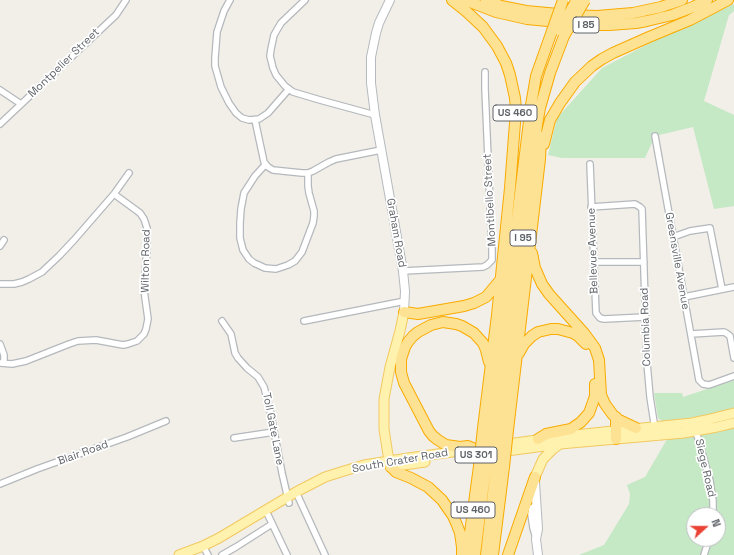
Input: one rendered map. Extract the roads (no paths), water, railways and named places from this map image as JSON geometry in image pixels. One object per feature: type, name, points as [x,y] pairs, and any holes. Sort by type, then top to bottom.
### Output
[{"type":"highway","name":"US 460","points":[[452,0],[468,12],[483,27],[497,46],[506,64],[513,86],[515,104],[510,188],[491,368],[496,429]]},
{"type":"highway","name":"I 85","points":[[465,0],[496,12],[527,20],[590,25],[608,25],[647,21],[672,15],[707,0]]},
{"type":"highway","points":[[486,0],[501,6],[526,11],[597,16],[633,13],[682,0]]},
{"type":"highway","points":[[558,32],[563,0]]},
{"type":"highway","name":"I 95","points":[[496,429],[524,157],[531,105],[543,66],[553,43],[577,0]]},
{"type":"highway","name":"I 95","points":[[475,555],[491,467],[537,125],[546,83],[558,50],[558,32],[585,0]]},
{"type":"highway","points":[[540,159],[547,128],[555,110],[569,89],[592,66],[613,53],[649,36],[690,20],[728,0]]},
{"type":"highway","name":"US 460","points":[[467,555],[491,467],[496,429],[516,363],[540,159],[542,126],[549,88],[557,63],[558,50]]},
{"type":"highway","points":[[504,247],[524,157]]},
{"type":"highway","points":[[530,239],[535,268],[542,284],[584,333],[594,348],[599,360],[601,395],[605,404],[616,417],[624,423],[636,428]]},
{"type":"highway","points":[[404,312],[418,314],[474,303],[486,296],[501,279]]},
{"type":"highway","points":[[475,449],[468,446],[460,447],[446,445],[433,436],[404,383],[401,372],[401,359],[412,336],[431,325],[450,322],[467,328],[479,337],[486,350],[491,368]]},
{"type":"highway","points":[[516,363],[527,340],[538,332],[551,329],[567,330],[578,336],[586,343],[593,356],[595,391],[589,413],[571,429],[546,434],[538,439]]},
{"type":"highway","points":[[616,417],[616,434]]},
{"type":"highway","points":[[390,464],[396,472],[428,487],[442,500],[451,512],[460,533],[462,555]]},
{"type":"highway","name":"US 460","points":[[491,467],[494,555]]},
{"type":"highway","name":"I 95","points":[[486,555],[491,467]]},
{"type":"highway","points":[[508,555],[535,477]]},
{"type":"main road","name":"Graham Road","points":[[390,0],[379,23],[373,46],[370,83],[405,286],[404,312],[390,367],[384,399],[384,429],[390,464]]},
{"type":"main road","name":"South Crater Road","points":[[694,427],[706,420],[734,413]]},
{"type":"main road","name":"South Crater Road","points":[[179,555],[206,551],[219,538],[297,495],[340,478],[390,464],[538,439],[655,431],[734,423]]},
{"type":"main road","name":"South Crater Road","points":[[390,464],[560,444],[616,434],[636,428],[655,431]]},
{"type":"main road","points":[[538,555],[536,539],[538,529],[535,477],[543,459],[560,444]]},
{"type":"main road","name":"South Crater Road","points":[[197,555],[270,520],[288,500]]},
{"type":"street","name":"Montpelier Street","points":[[0,124],[116,14],[126,0]]},
{"type":"street","points":[[230,0],[224,11],[217,32],[215,52],[215,66],[221,87],[229,103],[236,113],[242,118],[255,120],[264,117],[289,89]]},
{"type":"street","points":[[305,0],[281,23],[274,35],[270,49],[273,68],[281,81],[289,89],[320,100],[375,115]]},
{"type":"street","name":"Montibello Street","points":[[403,271],[483,267],[492,260],[485,72]]},
{"type":"street","points":[[0,90],[21,104]]},
{"type":"street","points":[[255,120],[265,165],[273,170],[302,174],[308,173],[336,159],[381,150]]},
{"type":"street","name":"Greensville Avenue","points":[[655,136],[699,380],[703,384],[709,385],[734,376]]},
{"type":"street","name":"Bellevue Avenue","points":[[590,164],[597,316],[602,319],[645,317]]},
{"type":"street","points":[[265,165],[255,176],[244,193],[241,204],[240,223],[241,244],[246,254],[254,263],[264,268],[282,268],[295,261],[302,252],[313,223],[314,216],[308,186],[308,173]]},
{"type":"street","points":[[0,284],[14,284],[22,282],[42,272],[74,240],[114,194],[129,173]]},
{"type":"street","name":"Wilton Road","points":[[2,363],[12,364],[26,361],[78,341],[96,340],[123,345],[128,344],[137,341],[144,334],[148,319],[144,290],[147,228],[144,218],[140,213],[114,194]]},
{"type":"street","name":"Columbia Road","points":[[591,207],[635,204],[642,209],[647,364],[655,431]]},
{"type":"street","points":[[673,237],[690,231],[710,228],[722,289]]},
{"type":"street","points":[[0,246],[4,240]]},
{"type":"street","points":[[594,262],[644,262]]},
{"type":"street","points":[[684,297],[734,287]]},
{"type":"street","points":[[304,321],[405,301]]},
{"type":"street","name":"Toll Gate Lane","points":[[222,321],[231,334],[235,353],[238,358],[258,377],[264,387],[288,500]]},
{"type":"street","points":[[691,334],[726,333],[730,336],[734,358]]},
{"type":"street","points":[[0,344],[4,355],[2,363]]},
{"type":"street","name":"Blair Road","points":[[0,484],[166,421]]},
{"type":"street","name":"Siege Road","points":[[694,427],[710,481],[713,507]]},
{"type":"street","points":[[234,438],[274,432]]},
{"type":"street","points":[[297,495],[324,555]]},
{"type":"street","points":[[222,555],[236,547],[270,520],[287,555]]}]
